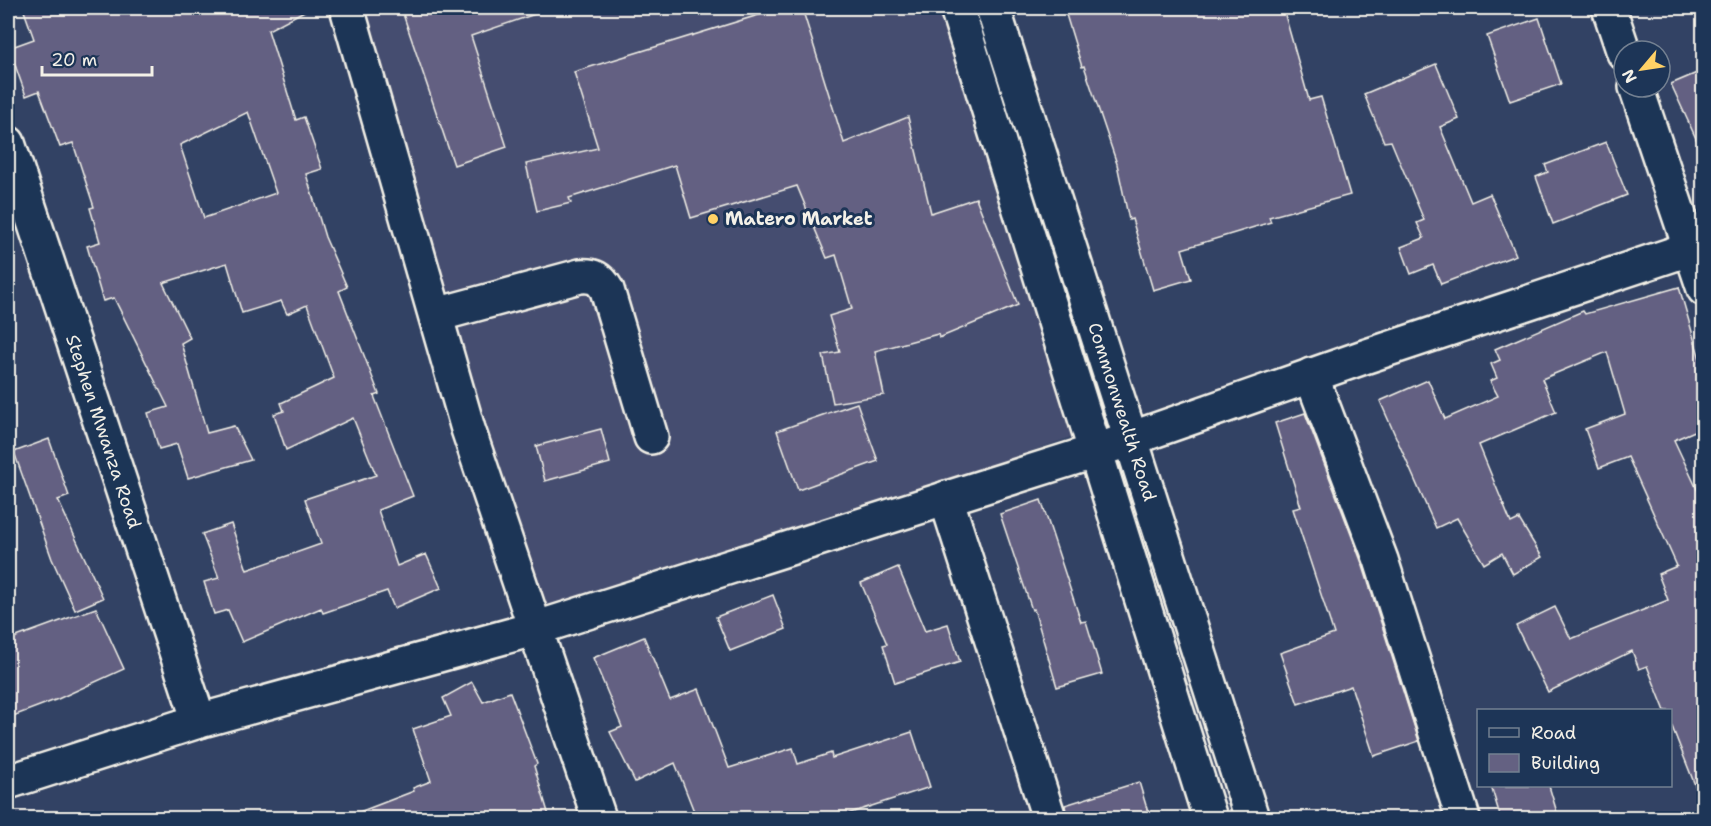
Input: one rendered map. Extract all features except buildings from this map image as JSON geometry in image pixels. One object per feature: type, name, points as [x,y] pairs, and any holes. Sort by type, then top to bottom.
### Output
[{"type":"street","points":[[347,8],[468,429],[537,628],[599,819]]},
{"type":"street","name":"Commonwealth Road","points":[[957,8],[1210,819]]},
{"type":"street","name":"Commonwealth Road","points":[[993,8],[1252,819]]},
{"type":"street","points":[[1609,8],[1619,39]]},
{"type":"street","points":[[1641,99],[1697,246],[1704,289]]},
{"type":"street","name":"Stephen Mwanza Road","points":[[8,143],[199,721]]},
{"type":"street","points":[[8,782],[199,721],[537,628],[1096,451],[1311,375],[1697,246]]},
{"type":"street","points":[[436,315],[580,276],[592,275],[601,281],[607,290],[651,437]]},
{"type":"street","points":[[1311,375],[1381,560],[1463,819]]},
{"type":"street","points":[[946,498],[1049,819]]},
{"type":"shaded area","name":"Matero Market","points":[[344,8],[950,8],[1088,431],[532,629]]},
{"type":"place","name":"Matero Market","points":[[713,219]]}]
